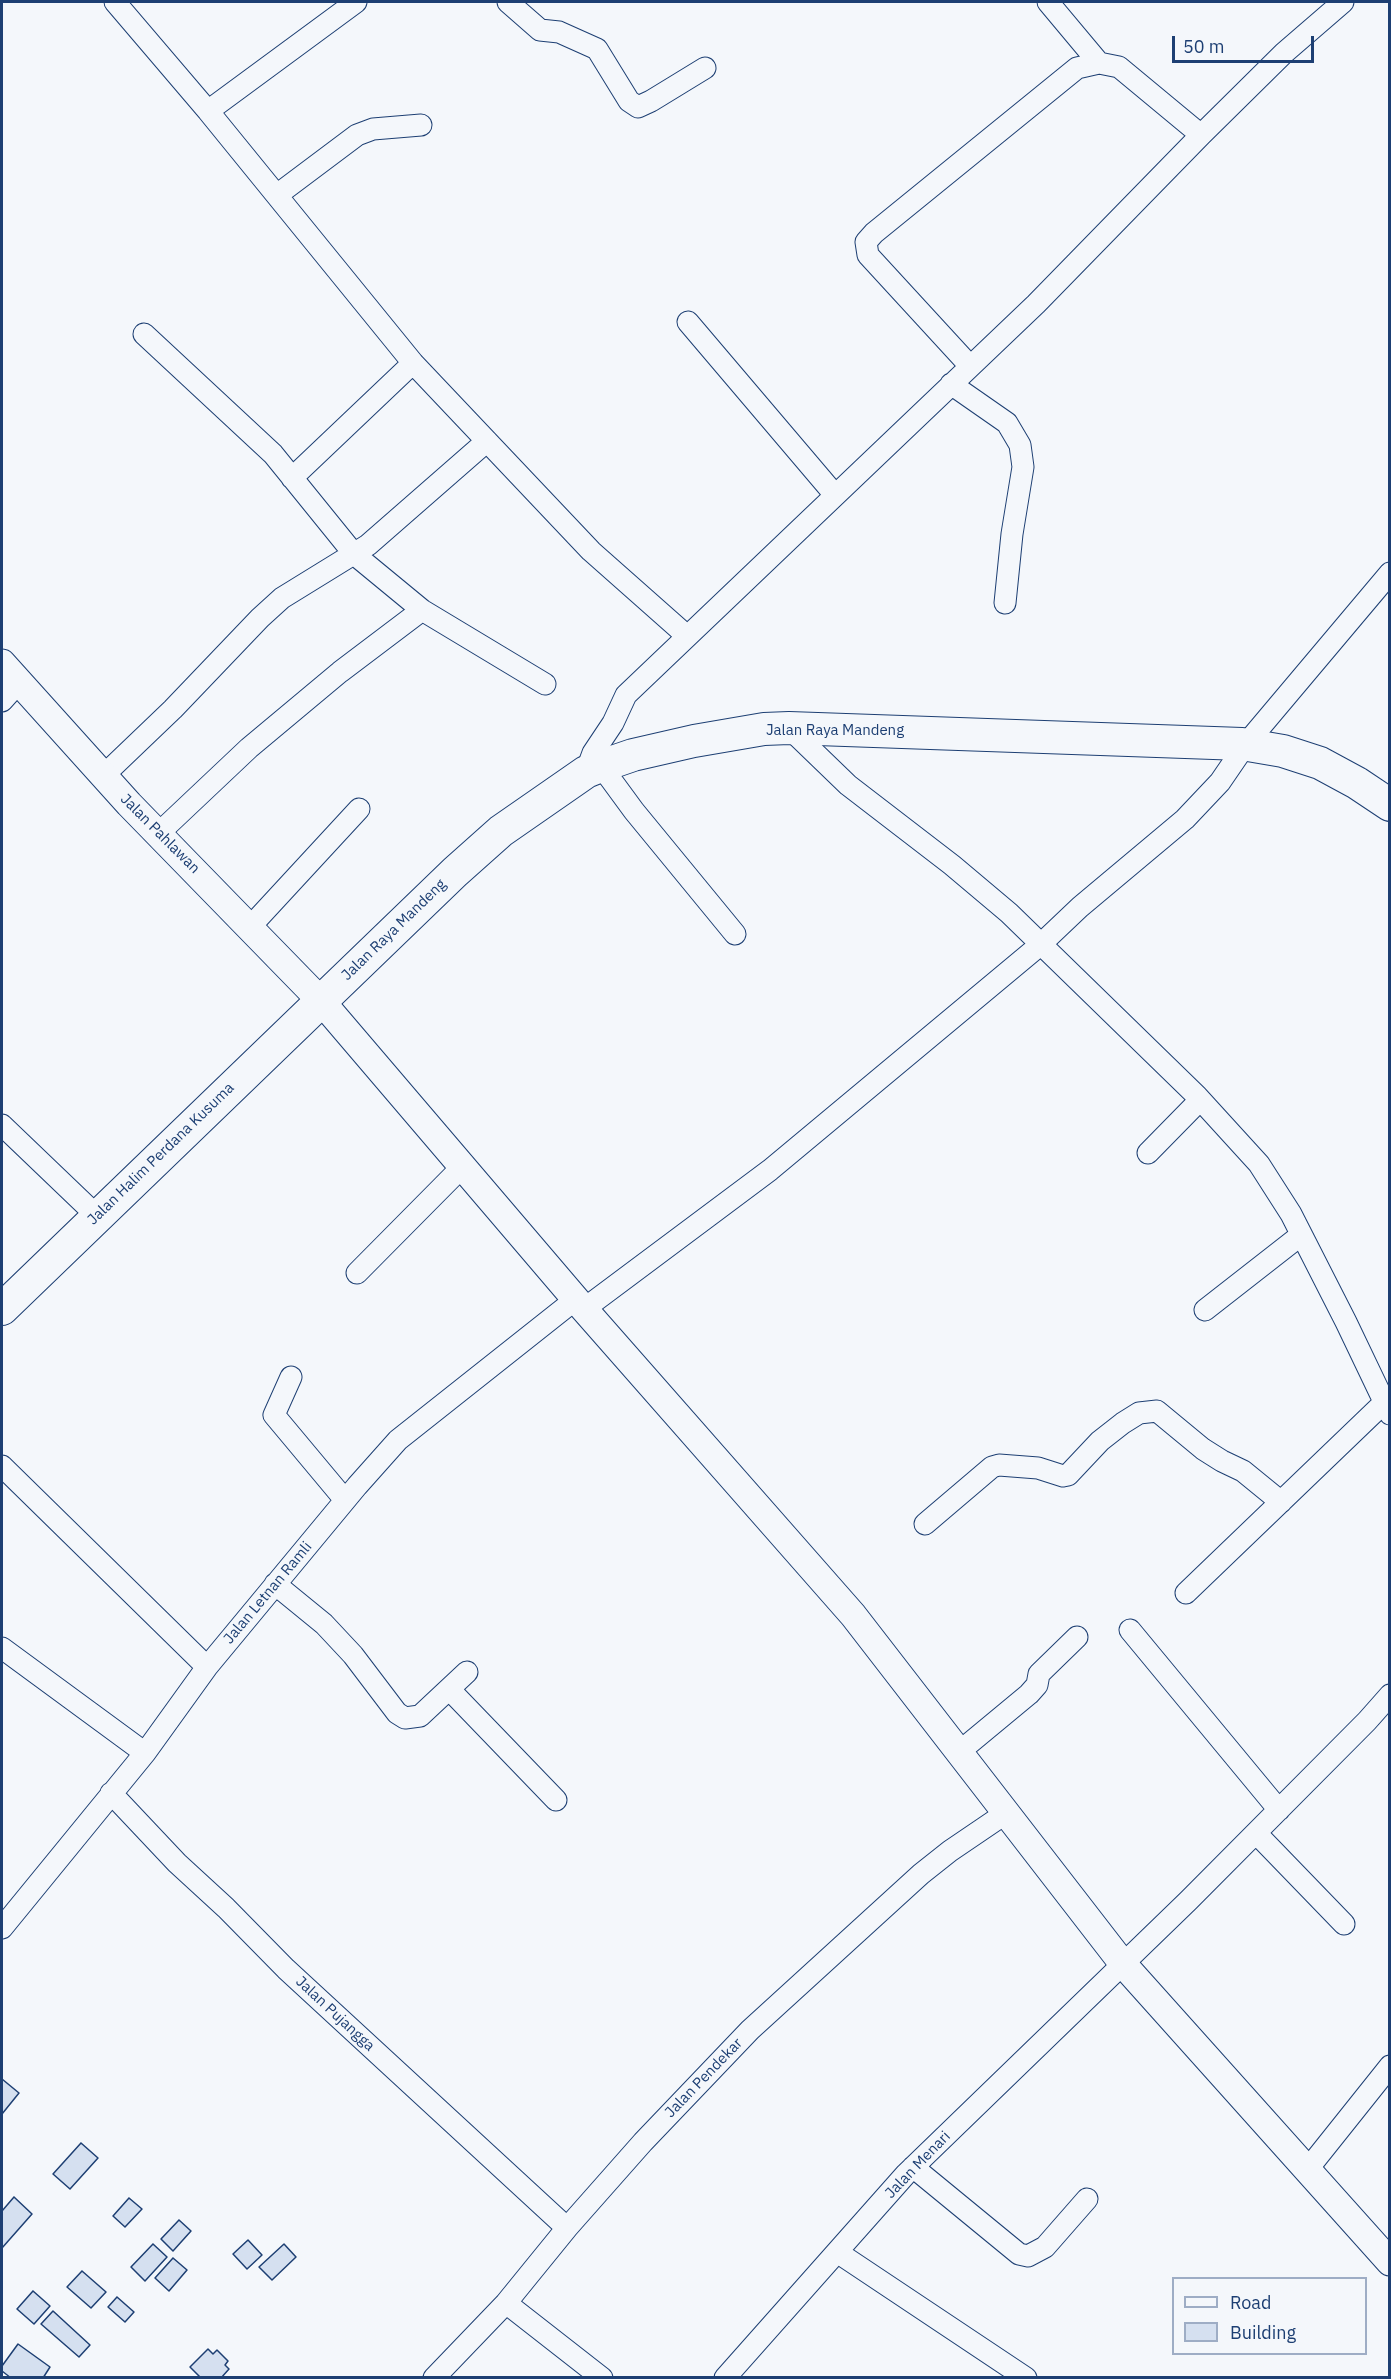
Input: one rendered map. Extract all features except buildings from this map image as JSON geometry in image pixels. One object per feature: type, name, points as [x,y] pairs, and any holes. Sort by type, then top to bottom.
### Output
[{"type":"highway","name":"Jalan Raya Mandeng","points":[[322,1002],[400,924],[501,831],[594,769],[633,755],[694,741],[764,729],[789,728],[1246,744],[1283,751],[1320,763],[1358,783],[1389,806]]},
{"type":"highway","name":"Jalan Halim Perdana Kusuma","points":[[2,1309],[322,1002]]},
{"type":"main road","name":"Jalan Pahlawan","points":[[10,672],[103,776],[322,1002],[580,1304],[853,1615],[1123,1964],[1389,2262]]},
{"type":"street","points":[[115,2],[208,111],[413,363],[591,550],[687,636]]},
{"type":"street","points":[[208,111],[356,2]]},
{"type":"street","points":[[508,2],[540,30],[559,32],[597,49],[629,101],[638,107],[705,68]]},
{"type":"street","points":[[1048,2],[1099,63]]},
{"type":"street","points":[[735,934],[634,811],[594,769],[593,753],[614,723],[626,695],[1044,297],[1201,135],[1284,53],[1342,2]]},
{"type":"street","points":[[970,366],[868,255],[866,242],[874,233],[1077,68],[1099,63],[1119,67],[1201,135]]},
{"type":"street","points":[[277,195],[357,135],[373,129],[421,125]]},
{"type":"street","points":[[688,322],[835,495]]},
{"type":"street","points":[[144,334],[273,454],[354,554],[422,610],[545,684]]},
{"type":"street","points":[[292,478],[413,363]]},
{"type":"street","points":[[951,384],[1007,423],[1020,445],[1023,467],[1012,534],[1005,603]]},
{"type":"street","points":[[103,776],[173,709],[282,598],[301,584],[368,545],[487,441]]},
{"type":"street","name":"Jalan Letnan Ramli","points":[[2,1928],[145,1753],[207,1667],[345,1500],[398,1440],[580,1304],[770,1170],[1041,945],[1080,907],[1185,819],[1220,782],[1246,744],[1389,573]]},
{"type":"street","points":[[159,833],[249,748],[340,672],[422,610]]},
{"type":"street","points":[[2,701],[10,672]]},
{"type":"street","points":[[789,728],[848,785],[1009,913],[1200,1100],[1259,1164],[1277,1190],[1302,1235],[1387,1405],[1186,1593]]},
{"type":"street","points":[[250,927],[359,809]]},
{"type":"street","points":[[1148,1153],[1200,1100]]},
{"type":"street","points":[[2,1125],[97,1216]]},
{"type":"street","points":[[357,1273],[462,1167]]},
{"type":"street","points":[[1205,1310],[1302,1235]]},
{"type":"street","points":[[291,1377],[274,1412],[276,1419],[345,1500]]},
{"type":"street","points":[[925,1524],[992,1467],[999,1465],[1038,1468],[1063,1476],[1068,1475],[1100,1440],[1123,1423],[1139,1413],[1157,1411],[1203,1449],[1243,1471],[1281,1502]]},
{"type":"street","points":[[2,1466],[207,1667]]},
{"type":"street","points":[[275,1584],[324,1624],[353,1655],[397,1713],[405,1718],[420,1716],[467,1672]]},
{"type":"street","points":[[1130,1630],[1279,1810]]},
{"type":"street","points":[[959,1752],[1029,1694],[1037,1686],[1039,1674],[1077,1637]]},
{"type":"street","points":[[2,1648],[145,1753]]},
{"type":"street","points":[[449,1689],[556,1800]]},
{"type":"street","name":"Jalan Menari","points":[[724,2378],[913,2168],[1256,1833],[1367,1721],[1389,1695]]},
{"type":"street","name":"Jalan Pujangga","points":[[111,1793],[177,1863],[226,1908],[286,1969],[567,2228]]},
{"type":"street","name":"Jalan Pendekar","points":[[434,2378],[506,2303],[567,2228],[643,2142],[750,2030],[921,1874],[1006,1813]]},
{"type":"street","points":[[1256,1833],[1344,1924]]},
{"type":"street","points":[[1307,2170],[1389,2066]]},
{"type":"street","points":[[913,2168],[1019,2254],[1028,2256],[1045,2247],[1087,2199]]},
{"type":"street","points":[[837,2252],[1026,2378]]},
{"type":"street","points":[[506,2303],[602,2378]]}]
